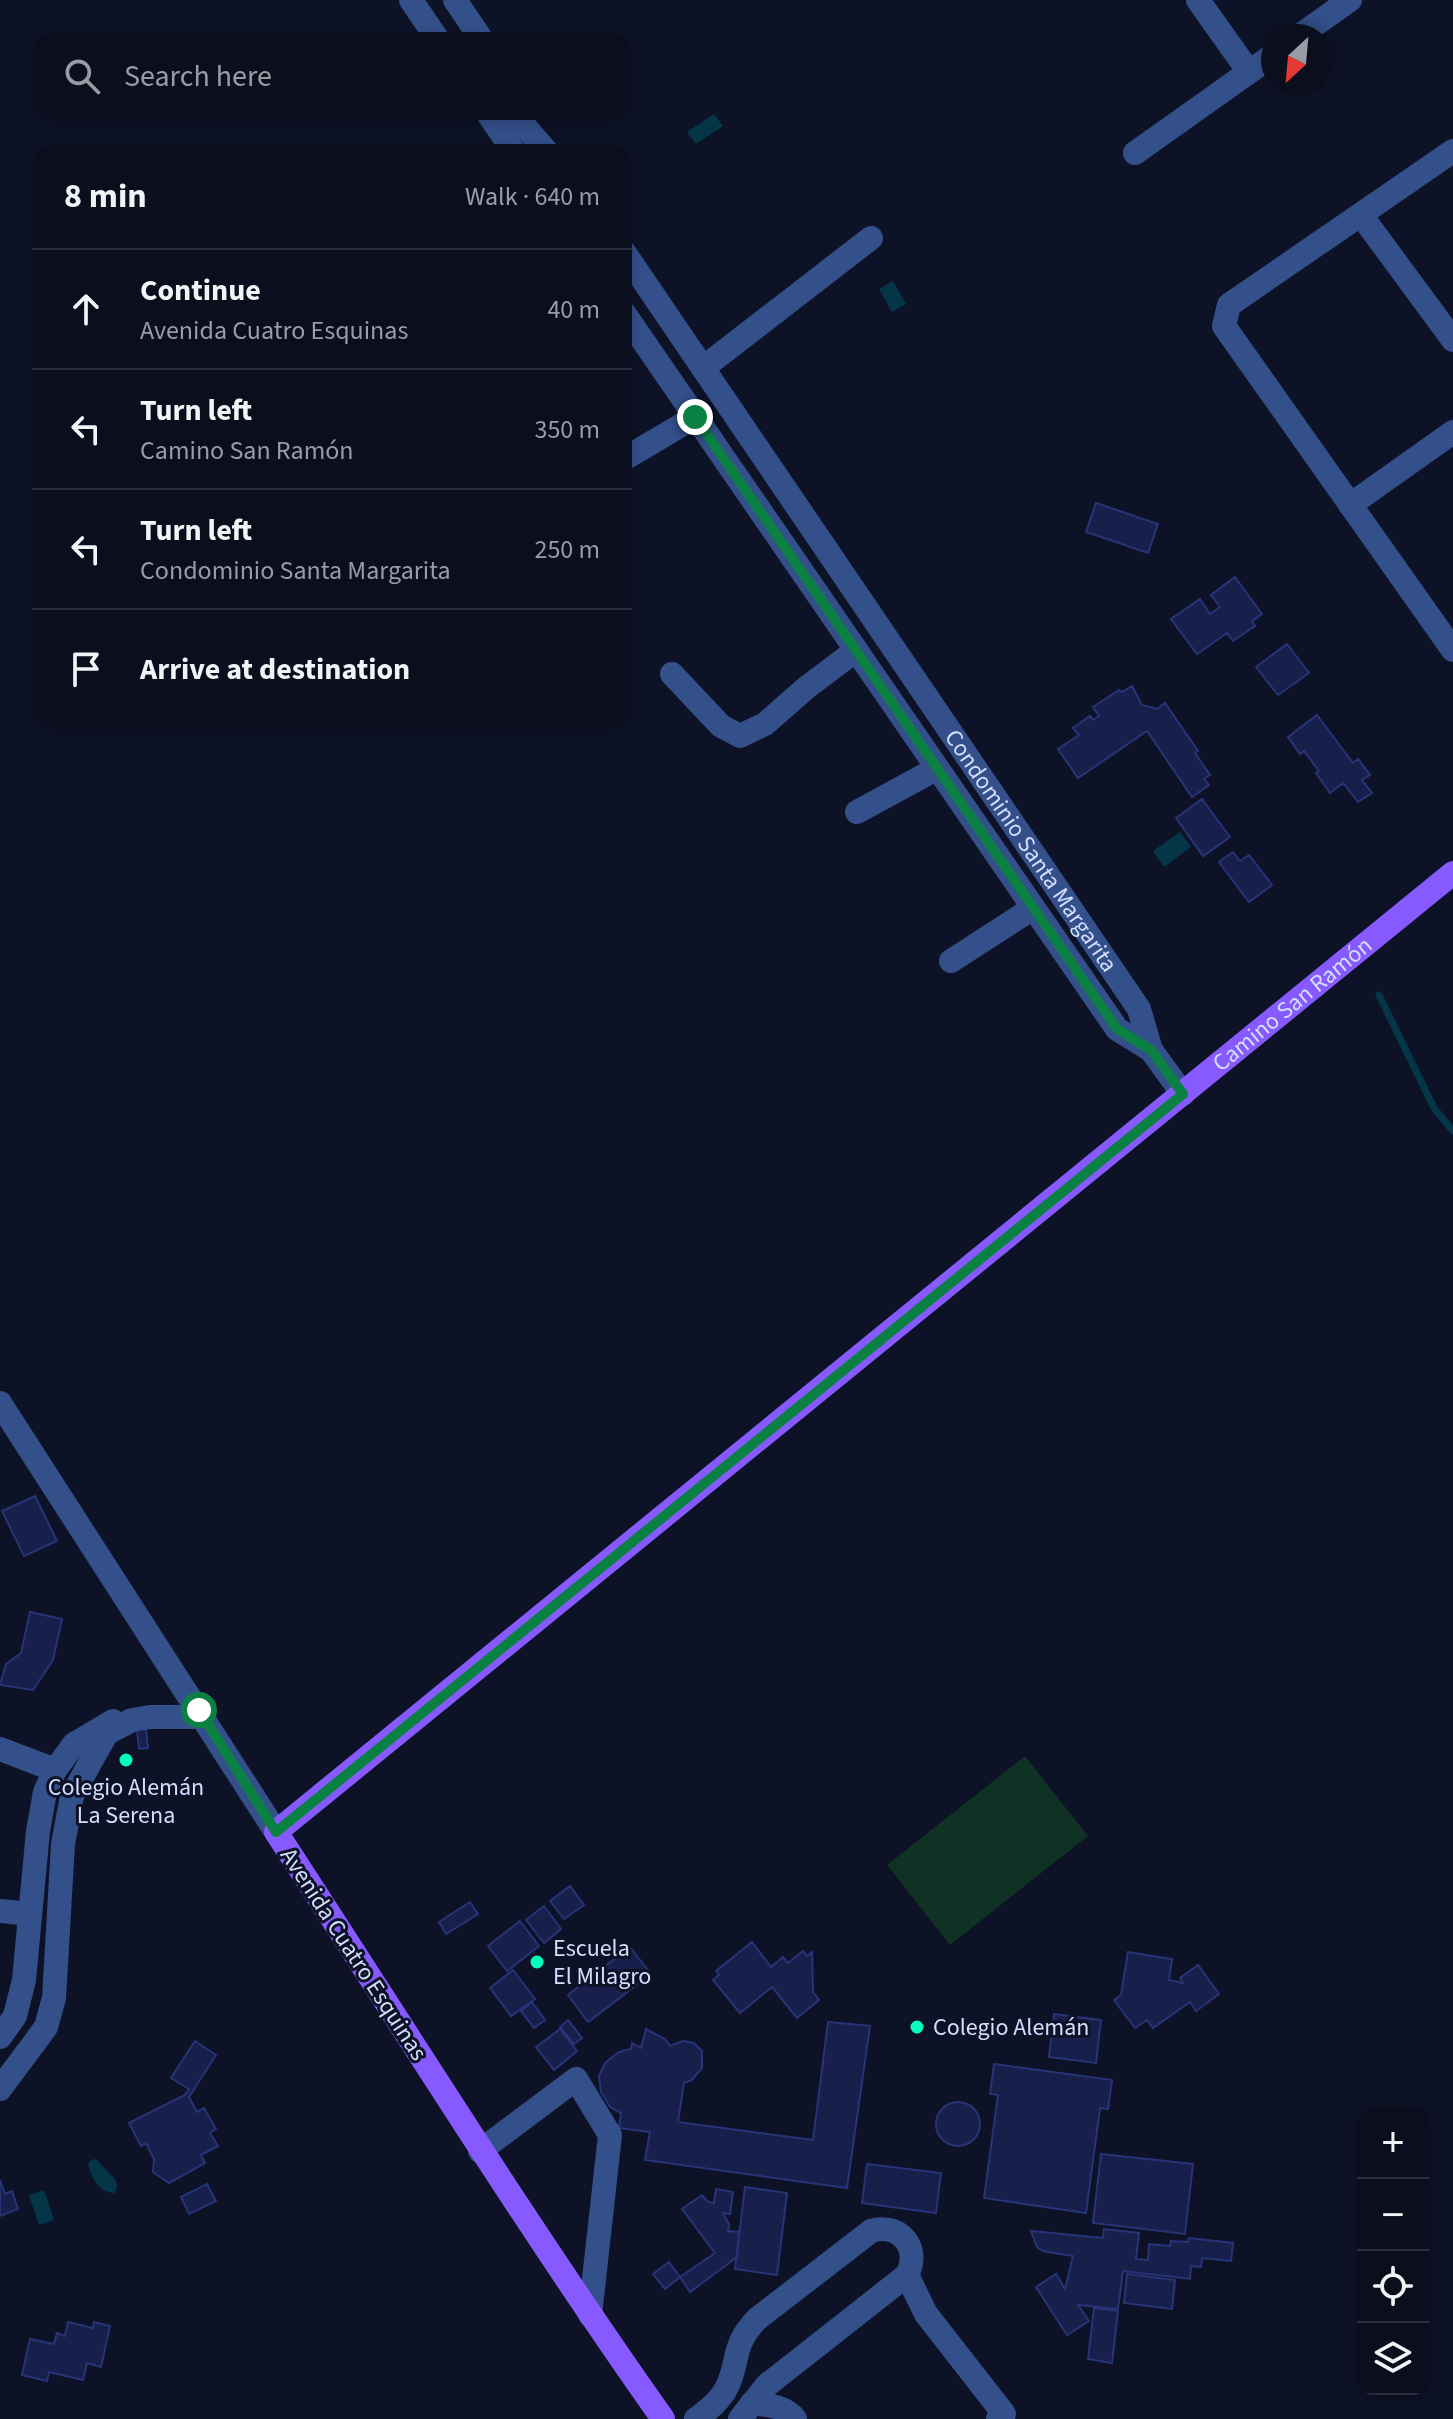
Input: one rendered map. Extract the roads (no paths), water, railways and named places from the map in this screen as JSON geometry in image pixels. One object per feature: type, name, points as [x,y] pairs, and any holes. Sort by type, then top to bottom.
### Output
[{"type":"main road","name":"Camino San Ramón","points":[[276,1832],[1453,873]]},
{"type":"main road","name":"Avenida Cuatro Esquinas","points":[[276,1832],[480,2151],[663,2419]]},
{"type":"street","points":[[411,0],[433,32]]},
{"type":"street","points":[[455,0],[477,32]]},
{"type":"street","points":[[1198,0],[1249,72]]},
{"type":"street","points":[[1316,24],[1350,0]]},
{"type":"street","points":[[1135,153],[1261,64]]},
{"type":"street","points":[[492,120],[509,144]]},
{"type":"street","points":[[519,120],[540,144]]},
{"type":"street","points":[[1453,151],[1229,305],[1224,326],[1453,650]]},
{"type":"street","points":[[1361,215],[1453,340]]},
{"type":"street","points":[[662,369],[697,358],[871,238]]},
{"type":"street","name":"Condominio Santa Margarita","points":[[632,264],[1139,1009],[1151,1050],[1183,1094]]},
{"type":"street","name":"Condominio Santa Margarita","points":[[632,325],[1117,1029],[1151,1050]]},
{"type":"street","points":[[632,454],[695,417]]},
{"type":"street","points":[[1350,505],[1453,432]]},
{"type":"street","points":[[672,674],[721,726],[740,736],[765,724],[855,651]]},
{"type":"street","points":[[871,674],[900,656]]},
{"type":"street","points":[[857,812],[936,769]]},
{"type":"street","points":[[951,961],[1033,908]]},
{"type":"street","name":"Avenida Cuatro Esquinas","points":[[0,1403],[276,1832]]},
{"type":"street","points":[[0,2037],[15,2016],[24,1980],[45,1792],[55,1770],[74,1744],[125,1715],[149,1711],[201,1713]]},
{"type":"street","points":[[0,2089],[46,2027],[54,1998],[63,1844],[72,1796],[107,1733],[132,1720],[201,1713]]},
{"type":"street","points":[[0,1749],[55,1770]]},
{"type":"street","points":[[0,1911],[30,1914]]},
{"type":"street","points":[[480,2151],[576,2079],[610,2135],[590,2315]]},
{"type":"street","points":[[696,2419],[721,2398],[728,2386],[737,2349],[748,2328],[871,2231],[890,2229],[906,2239],[913,2257],[907,2275],[767,2385],[746,2411]]},
{"type":"street","points":[[907,2275],[926,2314],[1004,2414],[998,2419]]},
{"type":"street","points":[[746,2411],[773,2406],[790,2413],[795,2419]]},
{"type":"water","points":[[714,114],[723,126],[696,144],[687,132]]},
{"type":"water","points":[[893,281],[906,304],[892,312],[879,289]]},
{"type":"water","points":[[1180,832],[1191,847],[1164,867],[1153,851]]},
{"type":"water","points":[[96,2159],[115,2179],[115,2193],[100,2188],[94,2180],[88,2165]]},
{"type":"water","points":[[44,2190],[54,2220],[39,2225],[29,2195]]},
{"type":"waterway","points":[[1379,995],[1434,1108],[1453,1131]]},
{"type":"place","name":"Colegio Alemán La Serena","points":[[126,1760]]},
{"type":"place","name":"Escuela El Milagro","points":[[537,1962]]},
{"type":"place","name":"Colegio Alemán","points":[[917,2027]]}]
